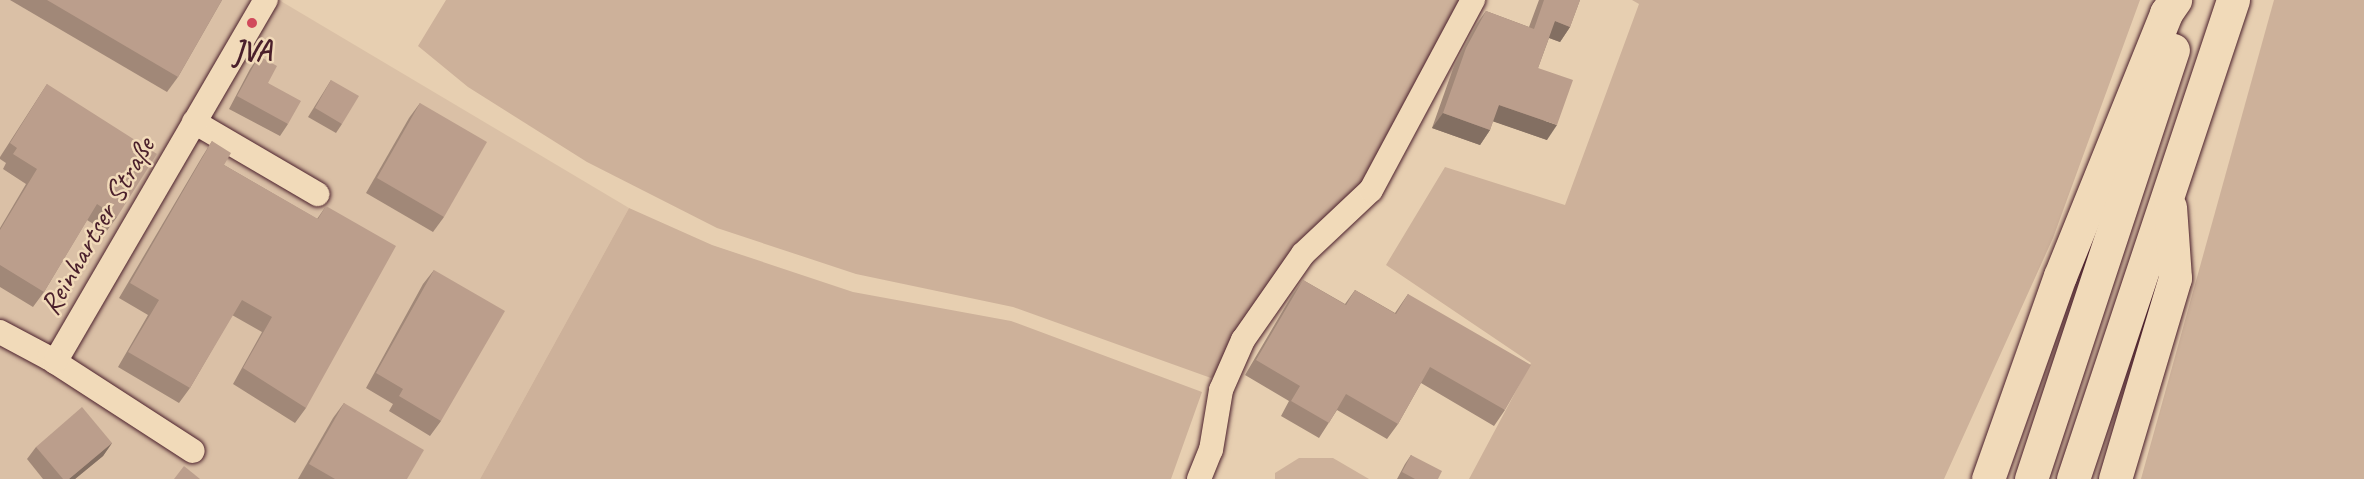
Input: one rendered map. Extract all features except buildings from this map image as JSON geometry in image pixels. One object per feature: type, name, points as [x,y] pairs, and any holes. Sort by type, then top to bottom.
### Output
[{"type":"highway","points":[[1988,479],[2060,276],[2166,13],[2175,0]]},
{"type":"highway","points":[[2031,479],[2189,0]]},
{"type":"highway","points":[[2073,479],[2233,0]]},
{"type":"highway","points":[[2115,479],[2175,278],[2169,190]]},
{"type":"street","name":"Reinhartser Straße","points":[[55,362],[266,0]]},
{"type":"street","points":[[1199,479],[1211,450],[1221,390],[1243,340],[1303,254],[1371,190],[1473,0]]},
{"type":"street","name":"Reinhartser Straße","points":[[194,122],[317,194]]},
{"type":"street","name":"Reinhartser Straße","points":[[0,332],[55,362],[193,451]]},
{"type":"shaded area","points":[[0,0],[279,0],[629,208],[480,479],[0,479]]},
{"type":"shaded area","points":[[446,0],[1461,0],[1399,129],[1361,183],[1293,246],[1235,338],[1220,371],[1211,378],[1013,307],[856,274],[717,228],[587,162],[468,87],[418,46]]},
{"type":"shaded area","points":[[1632,0],[2140,0],[2053,238],[1944,479],[1469,479],[1531,363],[1386,265],[1445,167],[1565,205],[1639,4]]},
{"type":"shaded area","points":[[2274,0],[2364,0],[2364,479],[2141,479]]},
{"type":"shaded area","points":[[629,208],[712,245],[853,292],[1011,321],[1202,392],[1171,479],[480,479]]},
{"type":"shaded area","points":[[1299,458],[1333,458],[1369,479],[1275,479],[1275,473]]},
{"type":"place","name":"JVA","points":[[252,23]]}]
